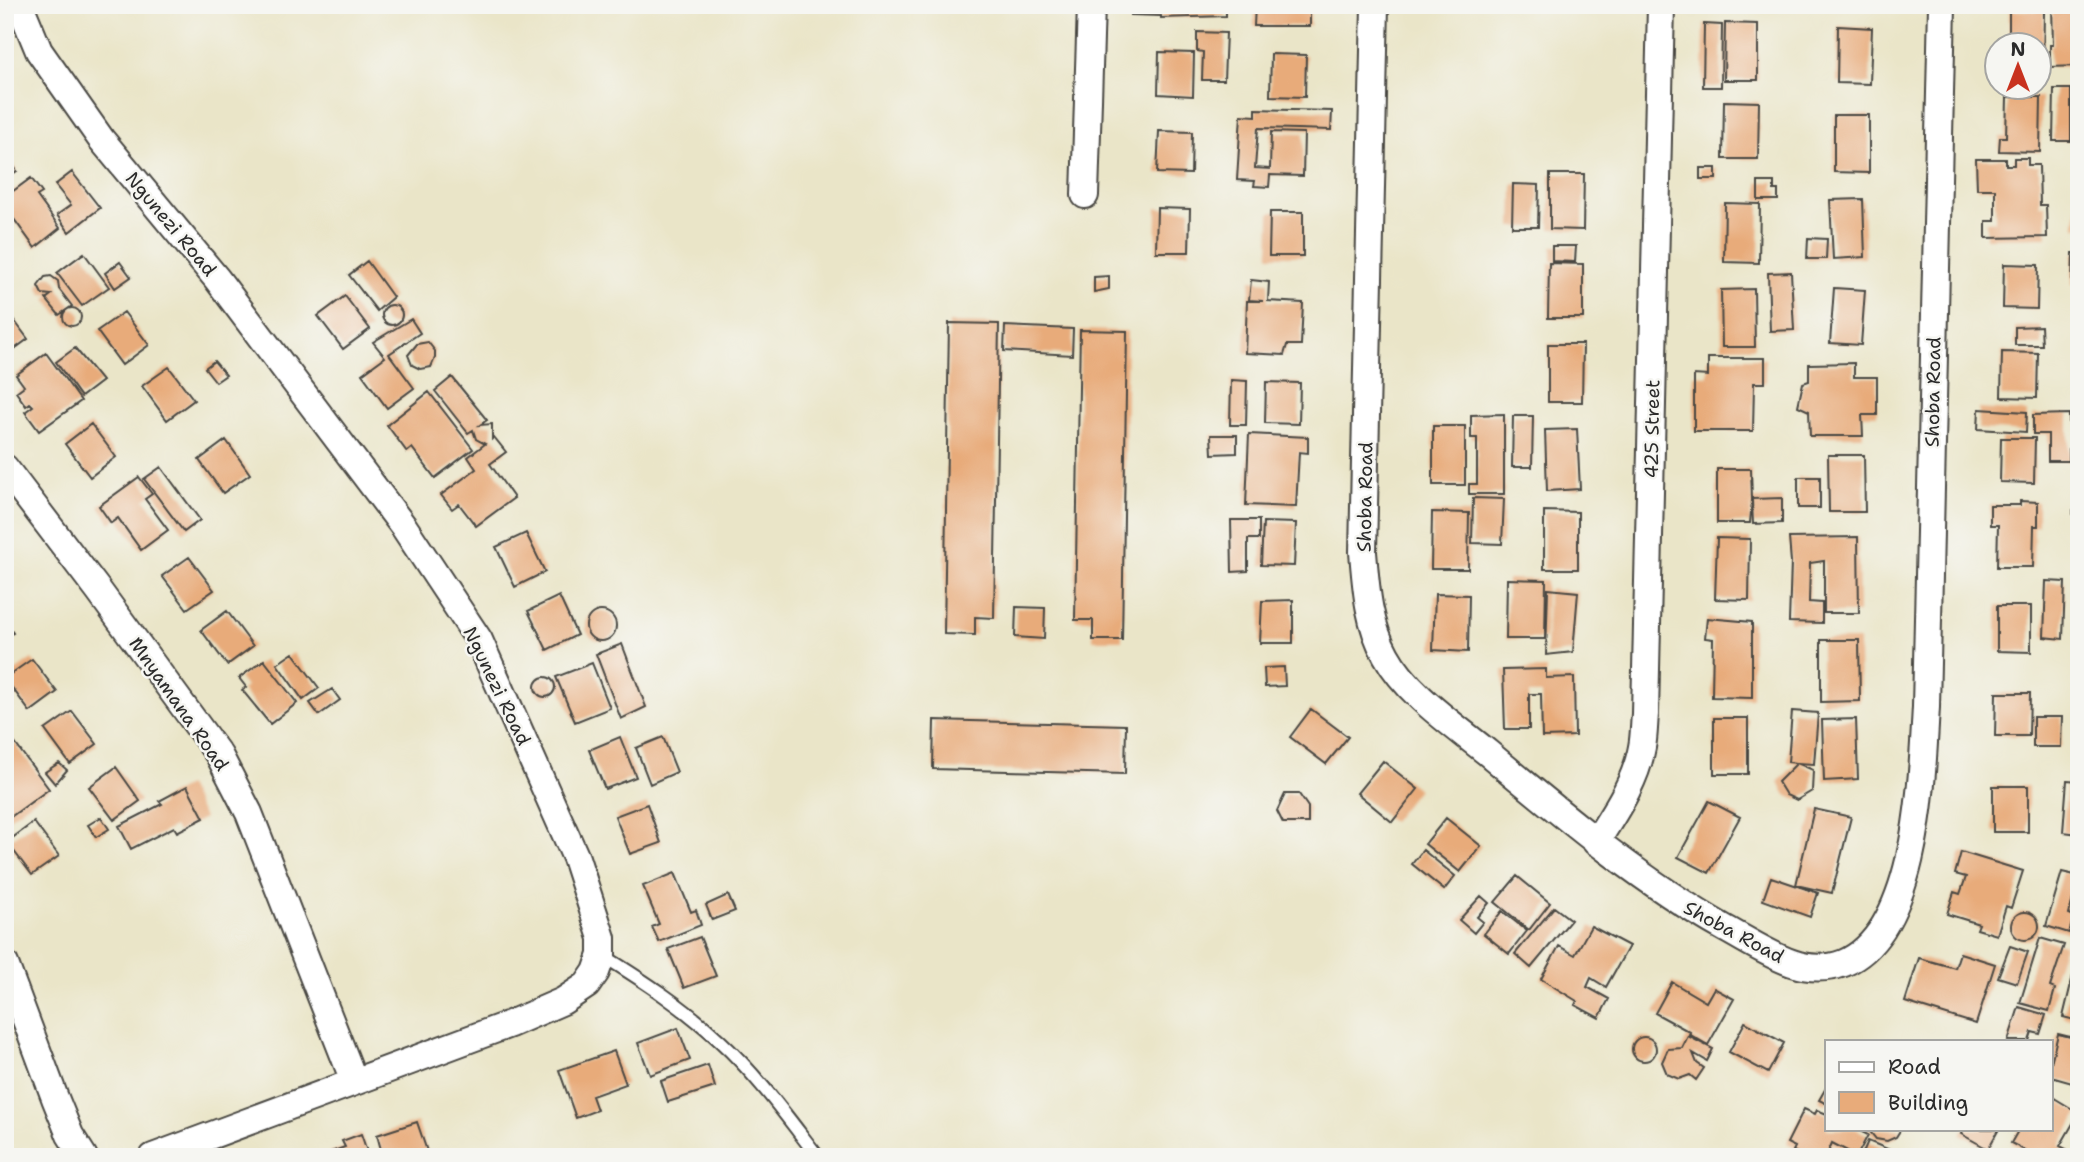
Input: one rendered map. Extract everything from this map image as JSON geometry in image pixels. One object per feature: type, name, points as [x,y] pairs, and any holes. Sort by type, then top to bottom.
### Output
[{"type":"street","name":"Ngunezi Road","points":[[20,5],[39,51],[101,139],[217,279],[388,506],[479,640],[576,858],[602,938],[602,956]]},
{"type":"street","points":[[1086,195],[1091,5]]},
{"type":"street","name":"Shoba Road","points":[[1375,5],[1363,552],[1373,627],[1386,656],[1417,694],[1596,842],[1678,901],[1755,945],[1791,963],[1809,968],[1845,962],[1861,952],[1886,924],[1905,883],[1920,795],[1926,707],[1942,5]]},
{"type":"street","name":"425 Street","points":[[1596,842],[1635,772],[1642,748],[1645,714],[1661,5]]},
{"type":"street","name":"Mnyamana Road","points":[[5,468],[219,755],[249,813],[354,1081]]},
{"type":"street","points":[[153,1157],[510,1024],[563,1001],[587,985],[602,956]]},
{"type":"street","points":[[5,964],[70,1135],[84,1157]]},
{"type":"lane","points":[[602,956],[665,996],[722,1043],[780,1108],[818,1157]]},
{"type":"building","points":[[1131,5],[1226,5],[1226,16],[1161,18],[1131,15]]},
{"type":"building","points":[[1255,5],[1310,5],[1310,26],[1254,26]]},
{"type":"building","points":[[2052,5],[2077,5],[2078,66],[2052,67]]},
{"type":"building","points":[[2009,10],[2044,11],[2044,32],[2009,32]]},
{"type":"building","points":[[1725,23],[1758,24],[1758,80],[1724,80]]},
{"type":"building","points":[[1704,24],[1722,25],[1721,87],[1703,87]]},
{"type":"building","points":[[1838,26],[1872,28],[1870,84],[1837,83]]},
{"type":"building","points":[[1197,32],[1226,33],[1224,80],[1202,80],[1203,52],[1197,51]]},
{"type":"building","points":[[1159,52],[1194,53],[1193,96],[1158,94]]},
{"type":"building","points":[[1271,54],[1306,55],[1305,97],[1270,96]]},
{"type":"building","points":[[2054,89],[2071,89],[2071,141],[2053,141]]},
{"type":"building","points":[[1724,101],[1759,102],[1758,159],[1723,159]]},
{"type":"building","points":[[2007,102],[2041,102],[2040,152],[1999,151],[2000,137],[2006,137]]},
{"type":"building","points":[[1256,109],[1332,111],[1331,130],[1258,128],[1255,168],[1270,169],[1271,132],[1304,133],[1303,176],[1270,175],[1269,187],[1254,186],[1255,181],[1237,180],[1241,115],[1256,116]]},
{"type":"building","points":[[1834,115],[1869,115],[1869,173],[1834,172]]},
{"type":"building","points":[[1159,131],[1192,132],[1191,174],[1157,173]]},
{"type":"building","points":[[5,154],[17,171],[5,179]]},
{"type":"building","points":[[2014,158],[2028,158],[2028,165],[2039,165],[2040,205],[2046,205],[2047,237],[1986,238],[1986,221],[1995,221],[1995,189],[1977,189],[1976,159],[2006,159],[2006,165],[2014,165]]},
{"type":"building","points":[[1700,168],[1716,168],[1716,179],[1700,179]]},
{"type":"building","points":[[72,172],[100,208],[69,232],[57,215],[71,205],[55,185]]},
{"type":"building","points":[[1550,174],[1584,174],[1583,230],[1550,229]]},
{"type":"building","points":[[31,178],[42,193],[37,196],[60,228],[35,248],[11,215],[5,217],[5,197]]},
{"type":"building","points":[[1758,182],[1774,182],[1774,190],[1778,190],[1778,200],[1758,200]]},
{"type":"building","points":[[1513,184],[1539,185],[1538,227],[1512,227]]},
{"type":"building","points":[[1863,199],[1865,257],[1833,259],[1830,200]]},
{"type":"building","points":[[1725,203],[1760,204],[1759,263],[1724,262]]},
{"type":"building","points":[[2077,206],[2079,227],[2075,227]]},
{"type":"building","points":[[1157,208],[1190,209],[1189,252],[1156,252]]},
{"type":"building","points":[[1270,212],[1303,212],[1303,256],[1269,256]]},
{"type":"building","points":[[1808,238],[1827,239],[1826,259],[1807,259]]},
{"type":"building","points":[[1552,246],[1576,246],[1575,262],[1552,261]]},
{"type":"building","points":[[84,253],[109,287],[82,306],[57,273]]},
{"type":"building","points":[[2073,253],[2079,253],[2079,285],[2072,284]]},
{"type":"building","points":[[367,261],[393,297],[377,311],[349,275]]},
{"type":"building","points":[[5,262],[9,264],[12,276],[5,282]]},
{"type":"building","points":[[120,262],[131,277],[115,288],[105,273]]},
{"type":"building","points":[[1549,263],[1583,264],[1583,318],[1548,318]]},
{"type":"building","points":[[2004,264],[2038,265],[2037,309],[2003,308]]},
{"type":"building","points":[[1791,272],[1794,330],[1770,331],[1768,273]]},
{"type":"building","points":[[51,276],[58,281],[59,289],[72,306],[59,315],[46,299],[51,295],[42,294],[38,286],[45,277]]},
{"type":"building","points":[[1109,276],[1109,289],[1094,292],[1094,277]]},
{"type":"building","points":[[1251,280],[1269,282],[1268,301],[1303,303],[1301,345],[1287,345],[1284,355],[1245,353],[1247,301],[1263,301],[1249,300]]},
{"type":"building","points":[[1834,288],[1865,290],[1861,345],[1830,343]]},
{"type":"building","points":[[1754,289],[1755,347],[1722,347],[1721,290]]},
{"type":"building","points":[[345,296],[370,329],[343,349],[318,316]]},
{"type":"building","points":[[388,305],[396,305],[402,315],[396,325],[388,325],[382,319],[382,311]]},
{"type":"building","points":[[5,308],[28,339],[5,356]]},
{"type":"building","points":[[72,308],[78,311],[81,317],[78,323],[72,326],[66,323],[63,317],[66,311]]},
{"type":"building","points":[[124,312],[149,345],[122,365],[97,331]]},
{"type":"building","points":[[411,319],[420,333],[389,354],[414,388],[387,408],[362,374],[385,357],[373,342]]},
{"type":"building","points":[[949,323],[999,324],[994,618],[975,617],[975,635],[944,634]]},
{"type":"building","points":[[1005,326],[1073,329],[1072,355],[1004,351]]},
{"type":"building","points":[[2041,326],[2042,345],[2015,345],[2015,327]]},
{"type":"building","points":[[1080,330],[1127,331],[1122,640],[1093,640],[1093,620],[1075,620]]},
{"type":"building","points":[[428,342],[435,351],[435,358],[431,367],[420,369],[412,365],[408,355],[417,344]]},
{"type":"building","points":[[1548,344],[1583,344],[1582,402],[1548,402]]},
{"type":"building","points":[[75,348],[102,381],[81,397],[56,362]]},
{"type":"building","points":[[2002,352],[2038,353],[2037,398],[2001,397]]},
{"type":"building","points":[[46,353],[81,401],[39,431],[25,412],[33,406],[30,403],[26,406],[16,392],[24,386],[16,375]]},
{"type":"building","points":[[1708,358],[1765,358],[1765,383],[1754,383],[1753,431],[1694,431],[1694,375],[1708,376]]},
{"type":"building","points":[[214,361],[226,375],[216,382],[205,368]]},
{"type":"building","points":[[1854,363],[1854,377],[1877,377],[1877,415],[1862,415],[1863,436],[1810,436],[1809,411],[1798,406],[1803,383],[1809,381],[1809,364]]},
{"type":"building","points":[[169,367],[194,400],[167,420],[142,386]]},
{"type":"building","points":[[452,377],[487,420],[480,425],[492,424],[492,439],[494,437],[506,452],[490,464],[514,498],[476,526],[459,504],[452,509],[441,495],[476,469],[468,457],[485,444],[476,439],[473,430],[468,433],[435,391]]},
{"type":"building","points":[[1231,380],[1247,381],[1246,425],[1230,425]]},
{"type":"building","points":[[1266,382],[1300,383],[1299,424],[1265,423]]},
{"type":"building","points":[[429,392],[473,449],[435,478],[412,448],[407,452],[387,425]]},
{"type":"building","points":[[1979,409],[2027,412],[2026,432],[1978,429]]},
{"type":"building","points":[[1504,414],[1504,494],[1469,494],[1469,484],[1477,484],[1477,438],[1471,438],[1471,415]]},
{"type":"building","points":[[2069,414],[2069,461],[2048,461],[2048,434],[2033,434],[2033,415]]},
{"type":"building","points":[[1513,416],[1533,416],[1532,467],[1512,467]]},
{"type":"building","points":[[91,424],[116,457],[90,477],[65,444]]},
{"type":"building","points":[[1433,426],[1465,426],[1465,485],[1433,485]]},
{"type":"building","points":[[1577,429],[1580,489],[1547,491],[1545,430]]},
{"type":"building","points":[[1249,434],[1308,437],[1308,453],[1299,452],[1296,507],[1246,505]]},
{"type":"building","points":[[1211,435],[1237,435],[1237,453],[1212,454]]},
{"type":"building","points":[[2001,438],[2035,438],[2034,483],[2000,482]]},
{"type":"building","points":[[226,440],[250,474],[223,493],[199,460]]},
{"type":"building","points":[[1828,455],[1864,455],[1865,512],[1829,512]]},
{"type":"building","points":[[161,467],[200,520],[184,532],[144,479]]},
{"type":"building","points":[[1717,469],[1751,469],[1752,499],[1782,498],[1782,523],[1753,524],[1752,500],[1750,523],[1717,523]]},
{"type":"building","points":[[139,477],[152,494],[145,499],[168,530],[141,550],[118,518],[111,523],[99,506]]},
{"type":"building","points":[[1798,477],[1820,477],[1820,508],[1798,508]]},
{"type":"building","points":[[1473,498],[1504,499],[1502,544],[1472,543]]},
{"type":"building","points":[[2020,501],[2038,502],[2038,526],[2034,526],[2033,567],[1997,567],[1998,525],[1990,525],[1990,505],[2020,505]]},
{"type":"building","points":[[2073,510],[2079,510],[2079,554],[2073,554]]},
{"type":"building","points":[[1544,511],[1578,512],[1578,569],[1544,569]]},
{"type":"building","points":[[1432,512],[1469,513],[1468,569],[1431,569]]},
{"type":"building","points":[[1231,520],[1259,520],[1259,539],[1248,539],[1248,571],[1232,572]]},
{"type":"building","points":[[1263,522],[1296,523],[1294,566],[1261,565]]},
{"type":"building","points":[[526,533],[545,572],[515,587],[496,547]]},
{"type":"building","points":[[1858,537],[1859,613],[1824,613],[1824,561],[1810,563],[1809,602],[1822,603],[1822,623],[1789,622],[1789,538]]},
{"type":"building","points":[[1717,538],[1750,539],[1749,600],[1715,599]]},
{"type":"building","points":[[189,557],[214,590],[187,609],[162,576]]},
{"type":"building","points":[[1507,579],[1546,580],[1545,639],[1506,639]]},
{"type":"building","points":[[2046,581],[2065,582],[2063,639],[2044,637]]},
{"type":"building","points":[[1548,589],[1578,592],[1573,652],[1546,655]]},
{"type":"building","points":[[1435,594],[1469,595],[1468,652],[1433,650]]},
{"type":"building","points":[[559,596],[577,635],[547,650],[528,611]]},
{"type":"building","points":[[1293,600],[1293,643],[1260,643],[1262,601]]},
{"type":"building","points":[[1997,606],[2031,606],[2031,652],[1997,651]]},
{"type":"building","points":[[1016,607],[1045,608],[1044,639],[1015,637]]},
{"type":"building","points":[[227,611],[253,646],[227,665],[201,630]]},
{"type":"building","points":[[601,611],[612,615],[616,626],[612,637],[601,641],[590,637],[586,626],[590,615]]},
{"type":"building","points":[[1707,618],[1752,622],[1752,698],[1712,697],[1713,639],[1705,638]]},
{"type":"building","points":[[5,621],[13,633],[5,638]]},
{"type":"building","points":[[1821,640],[1859,640],[1860,701],[1821,702]]},
{"type":"building","points":[[622,644],[646,707],[621,719],[596,654]]},
{"type":"building","points":[[293,653],[319,688],[303,700],[277,664]]},
{"type":"building","points":[[32,659],[57,692],[30,712],[5,678]]},
{"type":"building","points":[[264,660],[297,703],[270,724],[242,690],[246,687],[239,678]]},
{"type":"building","points":[[592,663],[610,708],[575,722],[556,677]]},
{"type":"building","points":[[1284,667],[1285,686],[1265,687],[1264,668]]},
{"type":"building","points":[[1546,669],[1546,678],[1574,677],[1575,736],[1542,737],[1541,694],[1529,694],[1529,729],[1505,729],[1503,670]]},
{"type":"building","points":[[541,677],[549,677],[555,687],[549,697],[541,697],[535,691],[535,683]]},
{"type":"building","points":[[332,689],[340,700],[319,715],[310,703]]},
{"type":"building","points":[[1996,693],[2030,693],[2029,736],[1995,736]]},
{"type":"building","points":[[1311,709],[1348,737],[1326,764],[1290,737]]},
{"type":"building","points":[[72,711],[97,744],[70,764],[45,730]]},
{"type":"building","points":[[1792,711],[1818,713],[1814,764],[1788,762]]},
{"type":"building","points":[[2033,717],[2062,717],[2061,747],[2033,747]]},
{"type":"building","points":[[1714,718],[1748,718],[1748,774],[1714,774]]},
{"type":"building","points":[[1856,719],[1858,779],[1824,781],[1822,720]]},
{"type":"building","points":[[934,720],[1126,725],[1125,774],[933,769]]},
{"type":"building","points":[[620,737],[636,777],[605,789],[589,750]]},
{"type":"building","points":[[663,737],[677,772],[650,784],[636,748]]},
{"type":"building","points":[[14,742],[49,789],[5,821],[5,748]]},
{"type":"building","points":[[1383,761],[1418,789],[1392,822],[1357,793]]},
{"type":"building","points":[[59,763],[67,770],[55,784],[45,772]]},
{"type":"building","points":[[1797,763],[1813,770],[1812,791],[1797,800],[1786,795],[1778,782]]},
{"type":"building","points":[[116,767],[140,801],[114,820],[89,787]]},
{"type":"building","points":[[2067,780],[2079,781],[2079,834],[2063,832]]},
{"type":"building","points":[[187,786],[204,818],[177,832],[174,827],[131,849],[119,826],[162,804],[159,801]]},
{"type":"building","points":[[1993,786],[2028,786],[2028,832],[1993,832]]},
{"type":"building","points":[[1285,794],[1299,794],[1308,807],[1308,823],[1283,823],[1277,811]]},
{"type":"building","points":[[1709,801],[1740,817],[1709,873],[1678,857]]},
{"type":"building","points":[[647,804],[661,843],[630,854],[615,816]]},
{"type":"building","points":[[1814,809],[1851,817],[1832,893],[1796,885]]},
{"type":"building","points":[[101,817],[109,829],[96,837],[88,825]]},
{"type":"building","points":[[1446,818],[1481,846],[1460,872],[1425,844]]},
{"type":"building","points":[[34,822],[59,856],[32,875],[7,842]]},
{"type":"building","points":[[1423,850],[1455,876],[1444,890],[1412,864]]},
{"type":"building","points":[[1961,852],[2023,871],[2011,908],[2006,906],[1997,935],[1977,929],[1979,924],[1947,914],[1954,892],[1960,894],[1966,877],[1955,874]]},
{"type":"building","points":[[2062,872],[2079,876],[2069,914],[2074,916],[2069,933],[2046,926]]},
{"type":"building","points":[[675,873],[691,912],[696,910],[701,925],[659,942],[652,927],[659,924],[643,886]]},
{"type":"building","points":[[1517,876],[1550,903],[1529,930],[1495,902]]},
{"type":"building","points":[[1771,877],[1818,893],[1810,917],[1763,900]]},
{"type":"building","points":[[728,895],[735,911],[712,920],[706,905]]},
{"type":"building","points":[[1481,896],[1489,903],[1477,917],[1483,922],[1474,933],[1459,920]]},
{"type":"building","points":[[1554,907],[1571,920],[1531,968],[1515,954]]},
{"type":"building","points":[[2079,909],[2079,936],[2071,934]]},
{"type":"building","points":[[1502,911],[1527,931],[1509,954],[1484,934]]},
{"type":"building","points":[[2025,912],[2035,916],[2039,926],[2035,936],[2025,940],[2015,936],[2011,926],[2015,916]]},
{"type":"building","points":[[1591,926],[1629,946],[1606,987],[1591,978],[1587,987],[1609,999],[1599,1018],[1575,1005],[1577,1001],[1541,979],[1559,946],[1575,955]]},
{"type":"building","points":[[700,937],[716,976],[684,988],[668,949]]},
{"type":"building","points":[[2040,938],[2064,945],[2050,987],[2055,989],[2049,1011],[2020,1003]]},
{"type":"building","points":[[2010,946],[2028,952],[2017,983],[1998,977]]},
{"type":"building","points":[[1960,953],[1995,964],[1976,1024],[1905,1002],[1919,958],[1955,968]]},
{"type":"building","points":[[2077,959],[2079,960],[2079,1021],[2063,1017]]},
{"type":"building","points":[[1672,982],[1706,1002],[1714,988],[1734,999],[1708,1045],[1655,1013]]},
{"type":"building","points":[[2019,1007],[2046,1015],[2040,1034],[2032,1032],[2029,1040],[2008,1040]]},
{"type":"building","points":[[1745,1022],[1784,1043],[1768,1073],[1729,1052]]},
{"type":"building","points":[[678,1028],[690,1060],[650,1075],[638,1043]]},
{"type":"building","points":[[2058,1034],[2079,1039],[2079,1085],[2052,1077],[2052,1059]]},
{"type":"building","points":[[1688,1036],[1713,1049],[1707,1061],[1693,1053],[1697,1063],[1704,1068],[1696,1080],[1690,1075],[1679,1079],[1667,1074],[1662,1062],[1668,1049],[1682,1048]]},
{"type":"building","points":[[1644,1037],[1653,1040],[1656,1049],[1653,1058],[1644,1061],[1635,1058],[1632,1049],[1635,1040]]},
{"type":"building","points":[[614,1051],[626,1084],[592,1096],[597,1110],[576,1118],[559,1070]]},
{"type":"building","points":[[708,1065],[715,1087],[668,1102],[661,1081]]},
{"type":"building","points":[[1825,1090],[1825,1103],[1819,1100]]},
{"type":"building","points":[[2052,1097],[2079,1113],[2060,1146],[2068,1150],[2065,1157],[2037,1157],[2011,1143],[2018,1130],[2052,1130]]},
{"type":"building","points":[[1804,1109],[1815,1114],[1817,1110],[1825,1113],[1825,1130],[1858,1130],[1868,1135],[1857,1156],[1832,1143],[1826,1157],[1805,1157],[1793,1151],[1795,1147],[1787,1143]]},
{"type":"building","points":[[417,1122],[428,1154],[419,1157],[383,1157],[377,1135]]},
{"type":"building","points":[[1869,1130],[1900,1130],[1896,1137],[1887,1141],[1876,1139]]},
{"type":"building","points":[[1963,1130],[1998,1130],[1988,1149],[1961,1134]]},
{"type":"building","points":[[361,1134],[369,1157],[317,1157],[345,1147],[342,1141]]},
{"type":"building","points":[[1868,1141],[1890,1150],[1887,1157],[1861,1157]]}]
